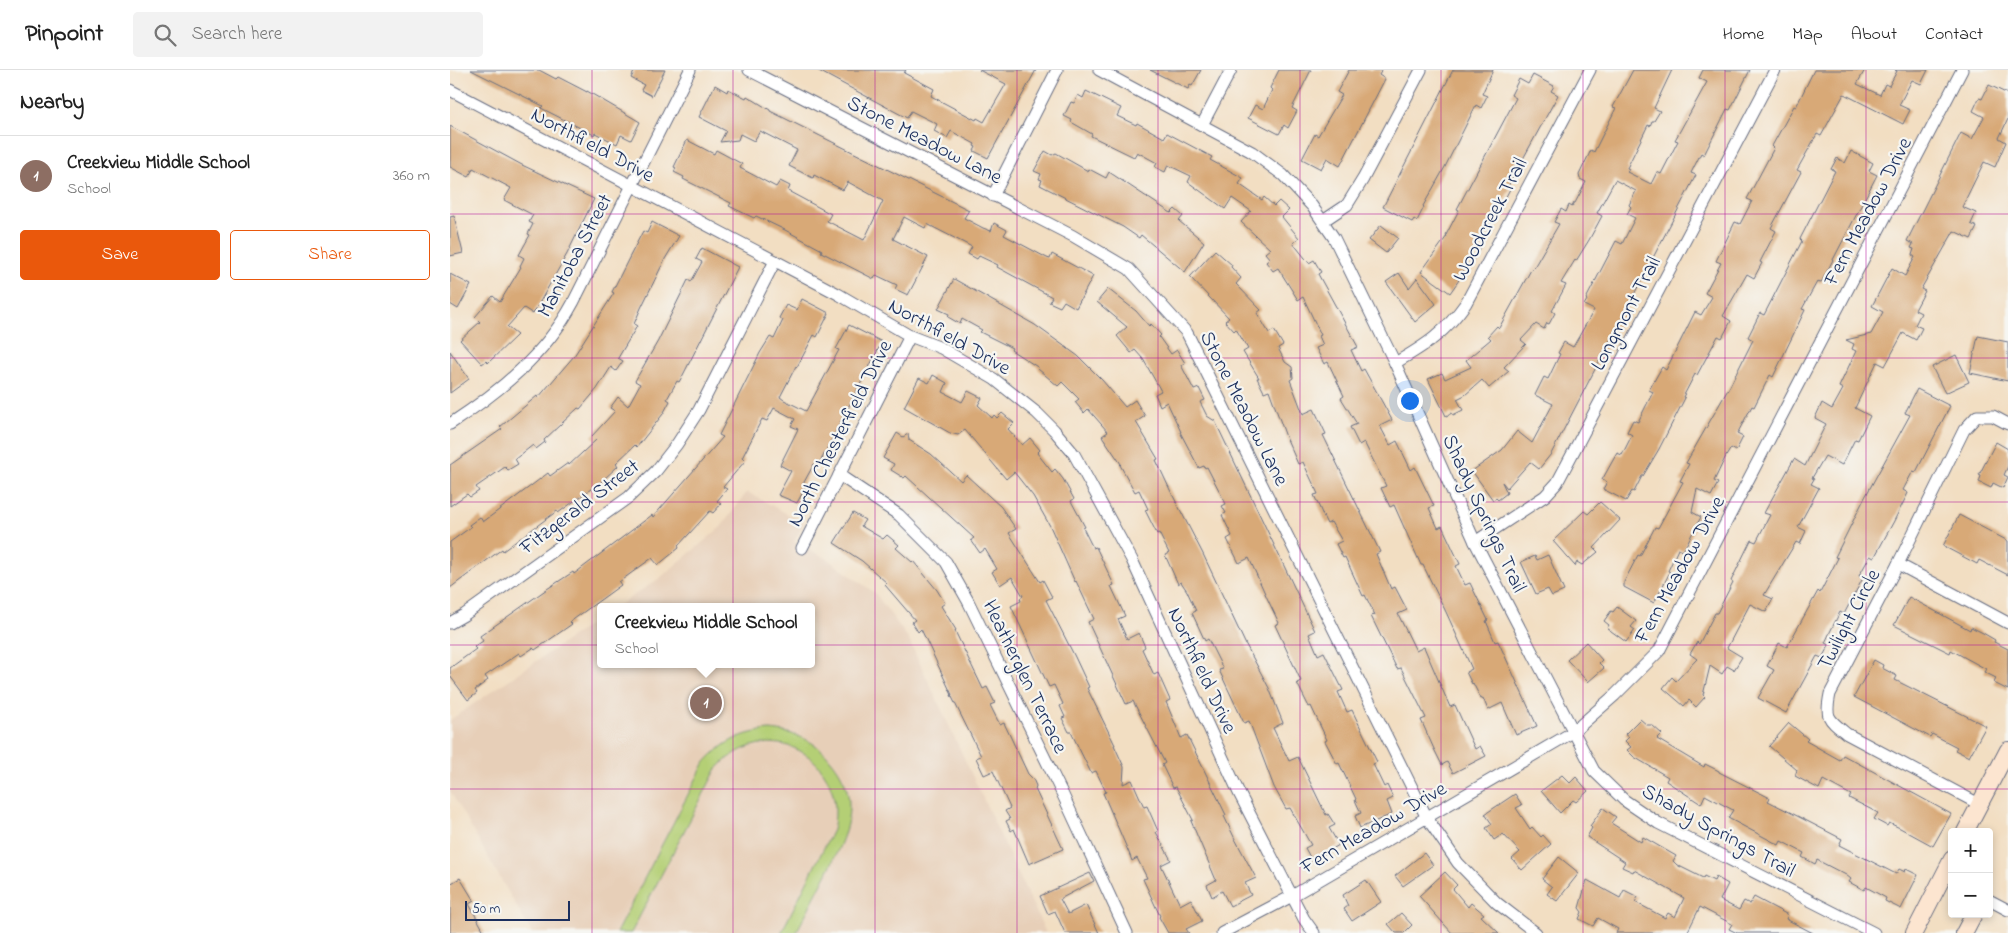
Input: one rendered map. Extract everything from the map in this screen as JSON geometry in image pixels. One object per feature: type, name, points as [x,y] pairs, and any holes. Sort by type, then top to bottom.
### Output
[{"type":"street","name":"Manitoba Street","points":[[450,424],[513,377],[556,332],[573,303],[690,70]]},
{"type":"street","name":"Stone Meadow Lane","points":[[748,70],[1072,236],[1129,270],[1188,333],[1427,818],[1458,863],[1497,903],[1536,933]]},
{"type":"street","points":[[993,196],[1057,70]]},
{"type":"street","name":"Shady Springs Trail","points":[[1099,70],[1252,152],[1283,175],[1312,206],[1323,221],[1334,238],[1395,363],[1475,542],[1594,771],[1624,800],[1658,823],[1874,933]]},
{"type":"street","points":[[1202,125],[1231,70]]},
{"type":"street","points":[[1323,221],[1347,204],[1358,188],[1421,70]]},
{"type":"street","name":"Woodcreek Trail","points":[[1395,363],[1445,330],[1466,303],[1590,70]]},
{"type":"street","name":"Longmont Trail","points":[[1475,542],[1545,496],[1557,483],[1774,70]]},
{"type":"street","name":"Fern Meadow Drive","points":[[1222,933],[1292,896],[1573,732],[1615,695],[1659,651],[1962,70]]},
{"type":"street","name":"Northfield Drive","points":[[450,90],[838,294],[910,336],[941,348],[994,379],[1037,413],[1074,454],[1132,560],[1239,793],[1304,919],[1314,933]]},
{"type":"street","name":"Fitzgerald Street","points":[[450,623],[464,615],[628,497],[656,471],[677,444],[699,410],[775,261]]},
{"type":"street","name":"North Chesterfield Drive","points":[[802,548],[910,336]]},
{"type":"street","name":"Twilight Circle","points":[[1979,804],[1847,734],[1829,720],[1826,712],[1830,694],[1970,422],[1977,416],[1985,415],[1993,416],[2008,424]]},
{"type":"street","name":"Heatherglen Terrace","points":[[839,475],[899,515],[946,562],[977,618],[1127,933]]},
{"type":"street","points":[[1898,564],[2008,623]]},
{"type":"street","points":[[1967,828],[2008,750]]},
{"type":"street","points":[[1914,933],[1947,879]]},
{"type":"street","points":[[1993,902],[2008,910]]},
{"type":"street","points":[[1964,933],[1972,918]]},
{"type":"shaded area","points":[[747,492],[804,523],[794,542],[826,558],[875,593],[908,638],[1046,933],[532,933],[450,791],[450,720],[597,620],[597,668],[815,668],[815,603],[622,603],[660,578],[721,527]]},
{"type":"green space","points":[[770,730],[803,738],[824,752],[840,774],[847,788],[849,803],[848,817],[840,846],[796,933],[781,933],[833,830],[835,804],[828,781],[816,763],[799,750],[779,744],[758,744],[736,753],[716,770],[631,933],[616,933],[705,762],[734,739],[751,733]]},
{"type":"building","points":[[471,70],[539,70],[587,91],[640,122],[631,140],[621,135],[617,144],[595,133],[594,135],[541,108],[543,106]]},
{"type":"building","points":[[635,70],[665,70],[652,96],[641,90],[644,85],[631,78]]},
{"type":"building","points":[[817,70],[906,70],[904,73],[934,89],[931,96],[976,120],[977,118],[984,122],[1006,84],[979,70],[1036,70],[988,158],[974,151],[975,144],[951,131],[947,138],[934,131],[937,124],[911,111],[907,118]]},
{"type":"building","points":[[1150,70],[1201,70],[1192,86],[1190,85],[1188,89]]},
{"type":"building","points":[[1279,70],[1311,70],[1292,108],[1297,111],[1288,128],[1284,125],[1279,134],[1248,118],[1255,105],[1263,109]]},
{"type":"building","points":[[1349,70],[1382,70],[1379,75],[1385,79],[1340,166],[1327,158],[1321,169],[1302,159],[1315,134],[1318,136],[1342,95],[1337,92]]},
{"type":"building","points":[[1453,70],[1493,70],[1482,94],[1487,96],[1481,108],[1476,105],[1417,221],[1414,219],[1412,222],[1383,207]]},
{"type":"building","points":[[1633,70],[1672,70],[1654,108],[1660,111],[1650,126],[1648,125],[1627,168],[1629,169],[1627,172],[1651,184],[1657,172],[1661,174],[1678,141],[1675,140],[1707,82],[1699,78],[1703,70],[1750,70],[1730,110],[1727,109],[1704,155],[1701,153],[1691,173],[1696,175],[1551,454],[1539,469],[1530,462],[1507,488],[1502,482],[1507,493],[1498,500],[1496,498],[1493,500],[1472,471],[1502,450],[1517,431],[1532,443],[1553,404],[1535,395],[1544,377],[1548,379],[1564,342],[1573,347],[1594,310],[1584,305],[1586,299],[1616,241],[1622,244],[1635,218],[1627,214],[1636,191],[1615,180],[1597,213],[1602,216],[1561,283],[1566,285],[1552,311],[1555,313],[1549,324],[1547,323],[1544,329],[1536,324],[1521,340],[1526,344],[1504,367],[1509,371],[1489,388],[1482,380],[1465,395],[1457,399],[1463,410],[1446,416],[1428,379],[1442,373],[1445,379],[1471,367],[1466,360],[1491,339],[1488,336],[1497,326],[1499,328],[1559,224],[1554,222],[1561,209],[1566,212],[1569,205],[1572,207],[1586,182],[1580,179],[1579,175],[1591,150],[1594,152],[1616,108],[1613,107]]},
{"type":"building","points":[[1814,70],[1865,70],[1857,84],[1880,95],[1885,84],[1889,86],[1897,71],[1895,70],[1928,70],[1921,84],[1912,80],[1899,105],[1910,110],[1903,124],[1844,94],[1821,136],[1817,134],[1797,170],[1801,172],[1771,228],[1776,231],[1754,278],[1747,274],[1723,316],[1731,321],[1722,338],[1718,336],[1697,375],[1695,374],[1659,449],[1634,492],[1632,491],[1626,501],[1603,489],[1607,482],[1602,480],[1617,453],[1622,455],[1632,435],[1627,432],[1633,420],[1638,422],[1653,392],[1649,390],[1662,367],[1666,370],[1695,312],[1701,315],[1712,297],[1705,293],[1721,263],[1716,261],[1735,222],[1740,224],[1752,201],[1747,199],[1774,148],[1772,146],[1794,106],[1796,107]]},
{"type":"building","points":[[1533,75],[1554,86],[1551,91],[1558,95],[1507,188],[1510,189],[1473,260],[1457,278],[1459,280],[1450,293],[1421,272],[1447,236],[1459,210],[1457,209],[1516,98],[1511,95],[1519,79],[1528,84]]},
{"type":"building","points":[[715,85],[727,92],[728,89],[746,98],[747,96],[770,111],[969,210],[964,218],[983,228],[991,231],[994,223],[1007,230],[1004,235],[1047,258],[1050,259],[1052,254],[1093,276],[1076,308],[1064,301],[1060,307],[1049,302],[1052,297],[997,267],[998,265],[979,256],[977,259],[968,254],[972,247],[927,224],[925,228],[904,217],[893,239],[928,257],[908,295],[895,289],[897,285],[876,275],[874,279],[821,252],[822,250],[785,230],[729,206],[731,203],[683,179],[684,177],[674,172],[676,168],[674,167],[687,140],[714,154],[716,150],[742,164],[740,168],[776,187],[780,181],[790,186],[788,191],[831,214],[827,221],[864,240],[883,201],[848,182],[843,190],[814,175],[813,178],[789,166],[797,150],[760,131],[754,141],[740,134],[738,140],[720,142],[726,131],[699,117]]},
{"type":"building","points":[[1989,85],[2008,94],[2008,119],[1999,138],[2006,142],[1995,167],[1984,162],[1962,207],[1976,213],[1971,224],[1977,227],[1971,239],[1954,231],[1921,289],[1925,291],[1915,310],[1921,313],[1915,325],[1922,328],[1916,340],[1903,333],[1885,366],[1877,362],[1855,408],[1870,416],[1858,440],[1855,439],[1842,465],[1825,456],[1812,478],[1814,479],[1811,484],[1819,488],[1798,527],[1806,531],[1800,544],[1796,542],[1764,595],[1773,599],[1766,612],[1750,604],[1727,648],[1742,657],[1734,670],[1727,666],[1722,674],[1710,666],[1703,695],[1705,697],[1696,707],[1689,700],[1684,706],[1663,688],[1672,677],[1676,681],[1697,659],[1690,654],[1697,642],[1699,644],[1715,613],[1717,613],[1751,540],[1756,542],[1770,515],[1764,513],[1794,459],[1805,466],[1826,424],[1815,418],[1822,403],[1832,409],[1843,389],[1839,387],[1856,351],[1852,349],[1854,344],[1846,340],[1871,334],[1883,312],[1872,306],[1892,268],[1905,276],[1915,257],[1912,255],[1914,249],[1911,248],[1913,244],[1907,241],[1961,133],[1972,139],[1984,117],[1973,111],[1979,98],[1982,99]]},
{"type":"building","points":[[1086,91],[1121,108],[1117,116],[1136,125],[1137,123],[1164,138],[1167,133],[1212,157],[1210,160],[1243,178],[1239,184],[1262,200],[1264,197],[1274,206],[1279,201],[1289,210],[1282,217],[1299,238],[1293,243],[1309,263],[1314,260],[1321,272],[1318,274],[1358,347],[1351,350],[1361,371],[1364,369],[1392,420],[1380,426],[1390,445],[1397,441],[1411,470],[1415,467],[1434,506],[1429,508],[1438,528],[1442,526],[1460,564],[1456,566],[1465,585],[1470,583],[1488,620],[1486,621],[1495,642],[1498,641],[1537,726],[1516,735],[1502,703],[1488,710],[1483,698],[1481,699],[1472,684],[1466,672],[1472,669],[1446,612],[1423,565],[1421,565],[1394,505],[1390,507],[1381,488],[1386,486],[1364,442],[1359,445],[1350,427],[1357,424],[1341,398],[1344,396],[1328,362],[1324,364],[1316,348],[1323,345],[1319,336],[1321,335],[1303,297],[1298,300],[1278,268],[1273,271],[1266,262],[1270,259],[1265,253],[1270,249],[1241,222],[1251,211],[1232,198],[1225,209],[1188,182],[1191,176],[1168,165],[1165,172],[1155,167],[1157,163],[1137,152],[1134,157],[1091,136],[1092,134],[1071,122],[1072,120],[1064,116],[1071,102],[1074,103],[1078,95],[1083,98]]},
{"type":"building","points":[[450,126],[522,165],[594,199],[567,254],[533,314],[524,308],[507,327],[517,335],[488,363],[486,361],[482,364],[460,340],[480,322],[475,317],[493,296],[500,302],[521,267],[524,258],[519,255],[530,235],[528,234],[533,224],[529,222],[533,215],[504,200],[511,188],[473,168],[469,177],[450,167]]},
{"type":"building","points":[[1045,151],[1052,155],[1056,153],[1088,171],[1089,169],[1106,178],[1109,172],[1171,213],[1175,209],[1183,216],[1179,221],[1204,242],[1185,272],[1141,235],[1139,238],[1123,227],[1040,185],[1042,180],[1039,179],[1041,174],[1034,171]]},
{"type":"building","points":[[1851,151],[1873,163],[1869,171],[1877,175],[1821,283],[1817,282],[1802,309],[1805,310],[1773,377],[1770,375],[1754,407],[1752,406],[1737,434],[1743,437],[1736,451],[1731,448],[1725,458],[1714,481],[1718,483],[1711,496],[1697,489],[1692,512],[1701,517],[1683,551],[1678,549],[1668,571],[1670,572],[1654,603],[1624,587],[1624,582],[1655,527],[1658,528],[1683,482],[1680,481],[1689,464],[1686,463],[1730,386],[1753,340],[1748,337],[1760,313],[1764,315],[1802,241],[1800,239],[1835,171],[1831,169],[1837,158],[1845,163]]},
{"type":"building","points":[[454,216],[463,253],[450,256],[450,217]]},
{"type":"building","points":[[652,222],[679,236],[665,259],[641,308],[634,324],[637,326],[618,358],[623,361],[616,371],[611,367],[597,389],[580,409],[578,408],[536,449],[533,445],[515,459],[518,464],[508,470],[505,467],[476,487],[479,491],[470,497],[467,494],[450,506],[450,465],[502,429],[500,427],[537,396],[538,398],[574,356],[614,293],[612,292],[643,231],[647,233]]},
{"type":"building","points":[[1381,225],[1398,238],[1386,253],[1369,240]]},
{"type":"building","points":[[702,248],[738,267],[683,375],[679,382],[677,381],[667,399],[670,401],[663,414],[637,447],[635,445],[616,463],[618,466],[602,481],[503,551],[502,549],[450,588],[450,542],[471,527],[469,525],[480,517],[483,522],[548,473],[550,476],[568,463],[569,465],[596,440],[592,436],[615,411],[610,408],[618,397],[628,406],[640,384],[635,381],[658,341],[688,280],[691,282],[702,262],[696,259]]},
{"type":"building","points":[[1215,250],[1232,265],[1231,267],[1241,278],[1236,284],[1261,310],[1257,313],[1269,333],[1274,330],[1283,345],[1278,348],[1285,362],[1292,367],[1293,378],[1290,380],[1303,414],[1314,409],[1326,434],[1323,435],[1380,552],[1376,554],[1391,589],[1395,587],[1407,610],[1398,614],[1416,651],[1424,647],[1450,707],[1455,705],[1475,749],[1480,746],[1486,756],[1453,773],[1447,762],[1442,765],[1434,749],[1421,720],[1426,718],[1401,668],[1397,669],[1371,616],[1375,615],[1365,595],[1363,596],[1345,557],[1343,558],[1336,544],[1342,541],[1331,522],[1327,524],[1324,518],[1314,495],[1318,494],[1303,462],[1298,464],[1269,390],[1264,392],[1257,378],[1259,378],[1243,352],[1248,349],[1236,329],[1234,331],[1225,321],[1229,318],[1190,277]]},
{"type":"building","points":[[1399,273],[1409,288],[1417,278],[1436,304],[1415,322],[1386,282]]},
{"type":"building","points":[[450,274],[471,285],[458,309],[450,304]]},
{"type":"building","points":[[954,279],[1035,325],[1078,356],[1125,407],[1135,400],[1145,416],[1136,422],[1158,459],[1156,460],[1171,492],[1269,688],[1283,723],[1273,728],[1289,761],[1298,757],[1326,815],[1328,814],[1335,825],[1329,828],[1339,845],[1312,861],[1305,848],[1311,845],[1290,808],[1286,809],[1274,787],[1249,721],[1244,723],[1219,670],[1223,669],[1208,639],[1205,641],[1192,613],[1196,611],[1187,591],[1181,582],[1178,584],[1165,555],[1169,553],[1145,510],[1148,509],[1139,490],[1135,492],[1121,464],[1102,436],[1108,432],[1088,409],[1084,413],[1075,402],[1079,399],[1062,382],[1058,386],[1039,368],[1011,350],[1012,348],[980,332],[982,330],[962,319],[960,324],[948,317],[949,314],[938,309]]},
{"type":"building","points":[[1108,289],[1136,311],[1149,326],[1151,324],[1161,335],[1159,337],[1171,354],[1177,350],[1185,363],[1181,365],[1194,390],[1199,388],[1205,400],[1200,402],[1207,416],[1215,421],[1315,631],[1309,634],[1318,655],[1324,652],[1343,690],[1338,692],[1347,712],[1352,710],[1377,762],[1373,764],[1384,787],[1387,785],[1393,798],[1387,801],[1392,814],[1360,828],[1355,816],[1361,813],[1356,799],[1339,763],[1337,764],[1325,741],[1327,740],[1311,706],[1309,707],[1297,683],[1301,681],[1275,625],[1279,623],[1249,558],[1239,563],[1227,539],[1232,536],[1222,515],[1226,513],[1222,506],[1226,504],[1207,467],[1199,468],[1167,402],[1160,406],[1155,394],[1161,391],[1143,359],[1135,350],[1131,353],[1117,336],[1127,327],[1097,302]]},
{"type":"building","points":[[802,299],[829,313],[817,337],[814,335],[796,366],[780,397],[784,400],[806,411],[839,350],[836,349],[849,325],[882,342],[818,466],[814,464],[803,484],[806,486],[797,503],[778,495],[791,471],[780,465],[798,429],[791,426],[795,419],[774,408],[767,421],[762,419],[742,458],[745,461],[723,487],[727,489],[717,501],[721,504],[713,513],[710,511],[678,546],[679,548],[658,565],[652,558],[619,582],[621,585],[570,622],[572,624],[535,650],[533,648],[521,656],[519,653],[485,676],[488,680],[475,690],[477,693],[468,700],[450,676],[450,668],[476,649],[474,647],[483,641],[480,636],[547,589],[573,572],[574,574],[652,515],[653,517],[723,437],[719,435],[760,353],[770,337],[774,339],[783,320],[779,318],[786,305],[797,310]]},
{"type":"building","points":[[1978,336],[2008,342],[2008,381],[1970,373]]},
{"type":"building","points":[[450,351],[469,379],[450,393]]},
{"type":"building","points":[[1956,355],[1969,382],[1945,393],[1932,367]]},
{"type":"building","points":[[933,375],[947,383],[943,392],[962,402],[968,391],[982,398],[978,405],[992,418],[994,415],[997,418],[1002,413],[1014,423],[1008,429],[1022,445],[1030,438],[1040,450],[1037,453],[1052,472],[1055,469],[1063,479],[1074,499],[1071,501],[1085,527],[1083,528],[1093,548],[1096,547],[1114,585],[1111,586],[1125,616],[1118,619],[1127,639],[1139,633],[1145,647],[1142,649],[1154,675],[1158,673],[1170,700],[1166,702],[1181,738],[1187,735],[1226,815],[1224,816],[1234,837],[1256,878],[1245,883],[1251,895],[1230,906],[1222,891],[1212,897],[1207,885],[1216,880],[1191,821],[1193,820],[1176,787],[1173,788],[1162,765],[1165,763],[1133,701],[1126,704],[1088,622],[1094,619],[1050,526],[1033,496],[1014,472],[1006,479],[965,430],[958,435],[950,433],[904,407],[919,378],[929,383]]},
{"type":"building","points":[[1917,389],[1950,406],[1916,472],[1913,471],[1903,490],[1908,493],[1894,521],[1874,558],[1870,556],[1859,576],[1863,578],[1844,614],[1840,612],[1825,643],[1829,645],[1822,658],[1817,656],[1786,713],[1758,698],[1774,670],[1767,666],[1779,643],[1787,647],[1818,591],[1820,593],[1838,558],[1835,557],[1864,499],[1910,415],[1905,413]]},
{"type":"building","points":[[897,433],[903,437],[908,434],[909,440],[931,454],[961,481],[966,475],[1001,507],[1016,529],[1009,533],[1040,582],[1043,580],[1052,597],[1046,600],[1075,657],[1089,687],[1087,688],[1124,767],[1123,784],[1132,780],[1144,807],[1147,806],[1158,831],[1156,832],[1171,860],[1161,865],[1180,905],[1191,899],[1202,921],[1186,929],[1189,933],[1168,933],[1159,917],[1143,879],[1147,878],[1137,858],[1132,861],[1103,793],[1106,792],[1096,771],[1091,773],[1071,732],[1069,732],[1062,718],[1065,717],[1060,706],[1063,704],[1054,685],[1049,687],[1011,606],[1021,601],[1020,598],[1023,596],[1012,577],[1000,585],[992,572],[997,569],[985,549],[980,553],[971,540],[974,538],[906,476],[904,478],[891,470],[894,464],[883,458]]},
{"type":"building","points":[[1996,442],[2008,449],[2008,466],[2004,475],[2008,477],[2003,488],[1993,483],[1991,488],[1979,482],[1981,476],[1979,475]]},
{"type":"building","points":[[1600,502],[1620,520],[1594,548],[1598,552],[1582,565],[1577,562],[1575,566],[1553,541],[1584,511],[1588,514]]},
{"type":"building","points":[[853,513],[865,520],[861,526],[883,539],[887,535],[899,545],[896,548],[913,561],[937,590],[945,603],[941,606],[956,630],[983,689],[987,687],[995,703],[990,705],[1000,725],[1004,723],[1028,774],[1033,779],[1036,786],[1035,789],[1063,849],[1029,864],[1014,829],[1011,831],[1006,821],[1010,819],[1005,811],[1010,808],[993,771],[984,775],[976,758],[981,756],[921,629],[918,632],[912,622],[915,620],[885,585],[887,583],[862,561],[834,543]]},
{"type":"building","points":[[1959,515],[2008,541],[2008,575],[1979,560],[1977,564],[1943,546]]},
{"type":"building","points":[[1548,555],[1564,591],[1552,596],[1548,589],[1536,594],[1521,562],[1535,556],[1537,560]]},
{"type":"building","points":[[1909,597],[1970,630],[1971,627],[1983,633],[1995,640],[1994,642],[2008,649],[2008,690],[1994,683],[1996,678],[1984,672],[1986,669],[1951,650],[1950,653],[1894,625]]},
{"type":"building","points":[[1617,607],[1636,621],[1631,627],[1635,630],[1626,642],[1607,628],[1609,625],[1604,621],[1611,611],[1613,612]]},
{"type":"building","points":[[1586,642],[1602,660],[1599,663],[1604,668],[1588,682],[1567,660]]},
{"type":"building","points":[[1874,660],[1883,665],[1882,668],[1897,676],[1895,680],[1986,726],[1969,757],[1955,750],[1957,747],[1932,734],[1930,737],[1854,697]]},
{"type":"building","points":[[1640,719],[1647,725],[1652,725],[1662,734],[1657,739],[1704,767],[1705,764],[1719,771],[1770,798],[1768,801],[1842,839],[1839,845],[1896,874],[1899,869],[1905,872],[1906,869],[1918,875],[1901,909],[1885,901],[1886,898],[1866,887],[1864,890],[1849,882],[1851,879],[1846,875],[1817,860],[1815,864],[1802,857],[1804,853],[1781,841],[1779,845],[1728,818],[1733,810],[1705,795],[1701,804],[1666,781],[1668,777],[1634,757],[1627,750],[1631,747],[1625,741],[1629,737],[1625,734]]},
{"type":"building","points":[[1789,723],[1808,739],[1806,741],[1840,760],[1843,755],[1951,814],[1933,846],[1900,828],[1889,823],[1887,826],[1874,819],[1878,813],[1849,798],[1851,795],[1823,780],[1819,789],[1795,776],[1797,770],[1769,746]]},
{"type":"building","points":[[1562,775],[1570,783],[1576,777],[1588,791],[1576,802],[1573,800],[1560,813],[1541,791]]},
{"type":"building","points":[[1515,794],[1522,805],[1516,808],[1530,829],[1532,827],[1551,844],[1522,870],[1512,859],[1520,852],[1503,834],[1494,840],[1486,828],[1492,824],[1485,814]]},
{"type":"building","points":[[1603,808],[1616,817],[1611,823],[1641,842],[1643,837],[1676,856],[1673,861],[1677,865],[1703,878],[1704,876],[1714,881],[1716,877],[1728,884],[1720,900],[1739,910],[1744,901],[1750,904],[1754,897],[1788,915],[1786,919],[1813,933],[1737,933],[1729,929],[1732,924],[1700,907],[1687,933],[1616,933],[1618,929],[1598,918],[1593,926],[1579,919],[1582,912],[1579,908],[1587,880],[1620,898],[1624,890],[1638,897],[1635,902],[1665,918],[1668,913],[1675,917],[1684,898],[1634,870],[1633,872],[1622,867],[1625,862],[1587,837],[1592,828],[1590,826]]},
{"type":"building","points":[[1424,853],[1433,865],[1403,886],[1395,876]]},
{"type":"building","points":[[1559,857],[1579,873],[1557,901],[1547,894],[1552,887],[1542,879]]},
{"type":"building","points":[[1445,872],[1457,885],[1453,889],[1468,907],[1471,903],[1484,914],[1481,916],[1499,933],[1452,933],[1419,896]]},
{"type":"building","points":[[1090,873],[1094,881],[1060,899],[1068,914],[1086,905],[1099,933],[1065,933],[1055,911],[1048,914],[1040,896]]},
{"type":"building","points":[[460,878],[474,901],[469,904],[485,933],[450,933],[450,884]]},
{"type":"building","points":[[1366,880],[1381,902],[1352,921],[1344,909],[1348,906],[1343,895]]},
{"type":"building","points":[[1401,913],[1412,925],[1404,933],[1396,933],[1388,924]]},
{"type":"place","name":"Creekview Middle School","points":[[706,703]]}]
